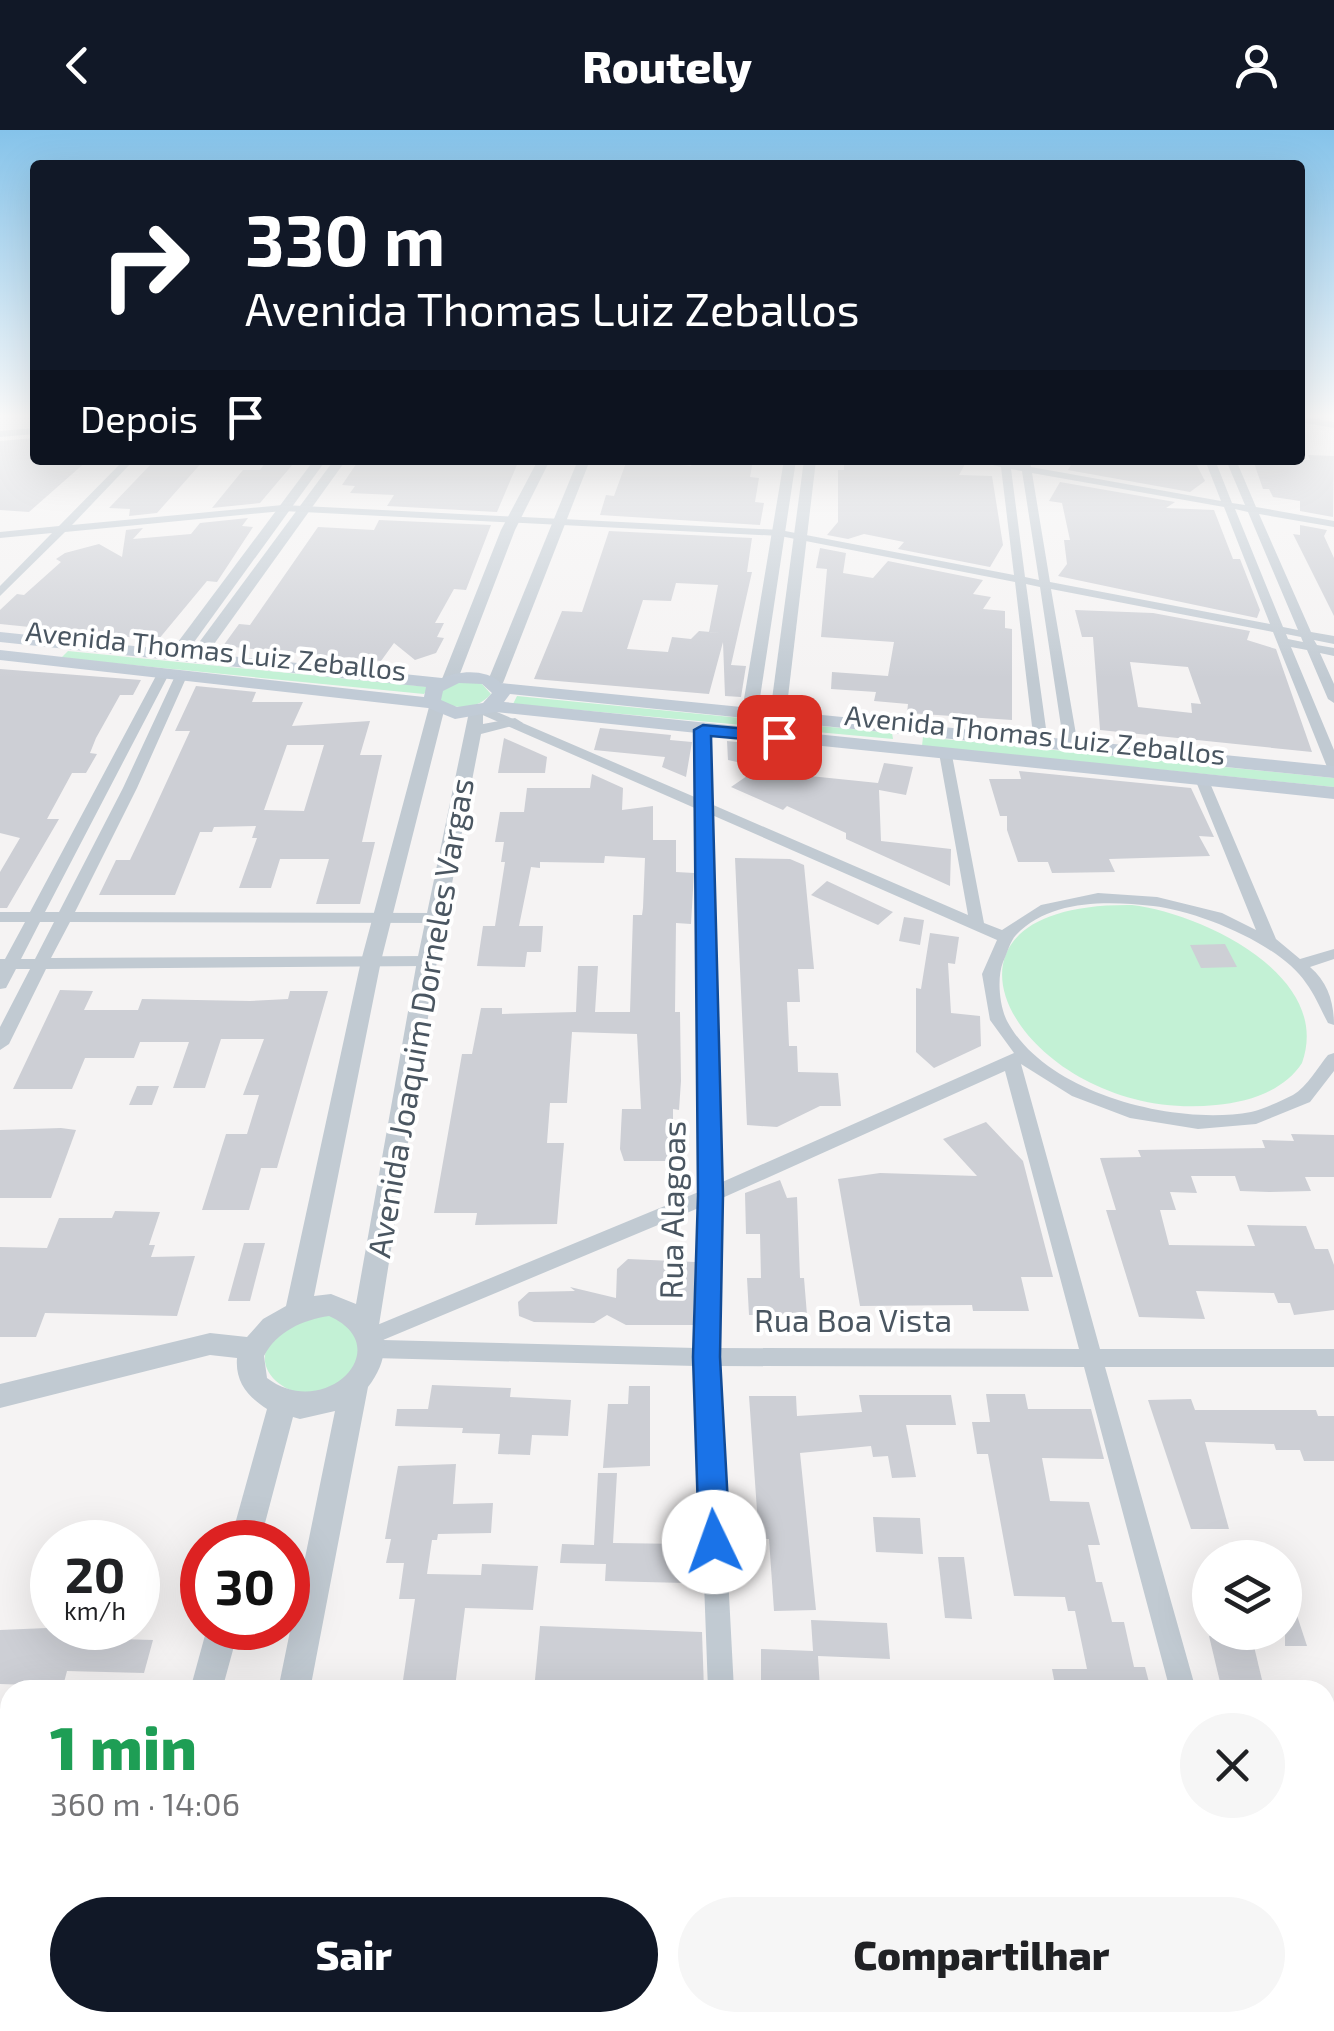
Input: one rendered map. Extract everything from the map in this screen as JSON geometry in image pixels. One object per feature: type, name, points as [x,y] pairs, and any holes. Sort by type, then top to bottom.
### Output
[{"type":"main road","name":"Avenida Thomas Luiz Zeballos","points":[[0,636],[446,681],[476,677],[486,705]]},
{"type":"main road","points":[[0,655],[39,653],[60,640]]},
{"type":"main road","name":"Avenida Thomas Luiz Zeballos","points":[[0,655],[434,705],[455,713],[486,705],[750,711],[1334,770]]},
{"type":"main road","name":"Avenida Joaquim Dorneles Vargas","points":[[434,705],[430,694],[446,681]]},
{"type":"main road","name":"Avenida Thomas Luiz Zeballos","points":[[486,705],[1334,793]]},
{"type":"main road","points":[[536,733],[552,713]]},
{"type":"main road","points":[[856,744],[894,741],[904,728]]},
{"type":"street","points":[[0,593],[90,502]]},
{"type":"street","points":[[178,653],[288,502]]},
{"type":"street","points":[[198,655],[311,502]]},
{"type":"street","name":"Avenida Joaquim Dorneles Vargas","points":[[370,1337],[427,961],[486,705],[510,524],[522,502]]},
{"type":"street","name":"Avenida Joaquim Dorneles Vargas","points":[[446,681],[559,527],[568,502]]},
{"type":"street","points":[[750,711],[785,502]]},
{"type":"street","points":[[778,714],[804,502]]},
{"type":"street","points":[[1009,502],[1041,743]]},
{"type":"street","points":[[1030,502],[1071,746]]},
{"type":"street","points":[[1226,502],[1287,642],[1334,770]]},
{"type":"street","points":[[1234,502],[1334,524]]},
{"type":"street","points":[[1249,502],[1334,699]]},
{"type":"street","points":[[1250,505],[1334,516]]},
{"type":"street","points":[[0,535],[281,511],[780,538],[1191,618],[1334,652]]},
{"type":"street","points":[[1011,518],[1033,520]]},
{"type":"street","points":[[774,569],[796,570]]},
{"type":"street","points":[[1255,572],[1280,574]]},
{"type":"street","points":[[236,573],[257,574]]},
{"type":"street","points":[[769,601],[792,602]]},
{"type":"street","points":[[1191,618],[1279,628],[1334,640]]},
{"type":"street","points":[[1029,660],[1056,662]]},
{"type":"street","points":[[0,984],[5,964],[172,675]]},
{"type":"street","points":[[0,1044],[130,788],[172,675]]},
{"type":"street","points":[[756,679],[782,680]]},
{"type":"street","points":[[1302,683],[1328,685]]},
{"type":"street","name":"Avenida Joaquim Dorneles Vargas","points":[[299,1308],[371,961],[434,705]]},
{"type":"street","points":[[486,705],[514,724],[1006,938]]},
{"type":"street","name":"Rua Alagoas","points":[[703,730],[711,1195],[706,1357],[721,1680]]},
{"type":"street","points":[[946,753],[976,924]]},
{"type":"street","points":[[1202,779],[1268,940]]},
{"type":"street","points":[[105,787],[130,788]]},
{"type":"street","points":[[1181,1680],[1018,1058],[990,992],[990,973],[1006,938],[1047,910],[1074,902],[1122,898],[1206,911],[1268,940],[1300,964],[1319,986],[1334,1019]]},
{"type":"street","points":[[0,918],[436,918]]},
{"type":"street","points":[[1300,964],[1334,954]]},
{"type":"street","points":[[5,964],[427,961]]},
{"type":"street","points":[[370,1337],[711,1195],[1018,1058]]},
{"type":"street","points":[[1018,1058],[1110,1106],[1198,1122],[1248,1120],[1278,1111],[1302,1099],[1333,1064]]},
{"type":"street","points":[[331,1305],[357,1315],[370,1337],[364,1375],[354,1386],[312,1406],[282,1403],[269,1397],[253,1376],[254,1349],[271,1324],[299,1308],[331,1305]]},
{"type":"street","name":"Rua Boa Vista","points":[[370,1337],[706,1357],[1334,1358]]},
{"type":"street","points":[[0,1396],[210,1344],[254,1349]]},
{"type":"street","points":[[296,1680],[354,1386]]},
{"type":"street","points":[[251,1520],[282,1403]]},
{"type":"street","points":[[209,1680],[217,1650]]},
{"type":"green space","points":[[68,651],[429,687],[424,694],[61,658]]},
{"type":"green space","points":[[457,681],[481,683],[491,694],[468,706],[442,704],[438,690]]},
{"type":"green space","points":[[517,696],[892,733],[893,739],[513,704]]},
{"type":"green space","points":[[923,737],[1334,778],[1334,787],[922,746]]},
{"type":"green space","points":[[1132,905],[1159,910],[1222,934],[1279,975],[1298,1001],[1307,1031],[1302,1063],[1294,1073],[1275,1088],[1240,1101],[1216,1105],[1148,1102],[1089,1082],[1042,1050],[1012,1011],[1002,972],[1016,938],[1058,914]]},
{"type":"green space","points":[[328,1315],[350,1323],[362,1350],[351,1372],[327,1391],[305,1394],[286,1388],[271,1376],[265,1360],[270,1343],[290,1327]]},
{"type":"building","points":[[0,502],[41,502],[29,512],[0,510]]},
{"type":"building","points":[[115,502],[167,502],[157,513],[129,516],[130,509],[109,508]]},
{"type":"building","points":[[217,502],[261,502],[260,503],[212,508]]},
{"type":"building","points":[[390,502],[501,502],[497,512],[387,506]]},
{"type":"building","points":[[604,502],[764,503],[760,525],[600,515]]},
{"type":"building","points":[[838,502],[996,502],[1003,545],[990,567],[898,549],[904,542],[864,534],[848,539],[827,535],[838,522]]},
{"type":"building","points":[[1054,502],[1173,502],[1166,508],[1214,510],[1233,559],[1240,559],[1260,610],[1257,618],[1058,576],[1067,564],[1064,540],[1070,540],[1062,503]]},
{"type":"building","points":[[1300,502],[1333,502],[1333,517],[1300,511]]},
{"type":"building","points":[[248,518],[242,526],[253,527],[217,582],[207,581],[158,640],[0,624],[0,610],[17,594],[24,595],[61,562],[56,559],[65,553],[99,544],[122,557],[126,530],[143,528],[133,539],[191,534],[200,523]]},
{"type":"building","points":[[379,520],[491,525],[466,590],[454,589],[435,623],[444,623],[437,637],[444,638],[436,653],[415,660],[394,643],[381,661],[223,646],[239,624],[250,625],[318,527],[374,530]]},
{"type":"building","points":[[1300,525],[1327,530],[1324,536],[1334,558],[1334,616],[1293,534],[1300,535]]},
{"type":"building","points":[[609,531],[752,538],[747,572],[752,572],[731,665],[746,666],[741,697],[725,696],[723,642],[709,694],[534,679],[562,611],[582,612]],"holes":[[[676,583],[718,585],[709,632],[699,631],[691,639],[672,637],[668,652],[627,649],[643,600],[671,601]]]},
{"type":"building","points":[[820,548],[846,553],[843,573],[873,578],[888,561],[983,580],[973,594],[991,597],[983,609],[1005,611],[1005,628],[1012,629],[1012,720],[907,713],[908,704],[874,701],[876,692],[831,689],[832,672],[888,676],[894,642],[821,637],[827,569],[816,568]]},
{"type":"building","points":[[1075,610],[1153,613],[1250,631],[1247,640],[1276,649],[1312,752],[1100,730],[1093,637],[1082,637]],"holes":[[[1130,662],[1188,667],[1201,704],[1191,703],[1192,713],[1138,707]]]},
{"type":"building","points":[[0,669],[141,680],[133,695],[120,695],[96,738],[90,753],[97,754],[86,773],[72,773],[47,819],[59,819],[7,908],[0,908],[0,872],[20,838],[0,833]]},
{"type":"building","points":[[196,686],[256,692],[252,702],[303,702],[292,726],[370,721],[360,755],[382,755],[362,842],[375,842],[360,904],[316,904],[329,859],[280,859],[271,888],[239,888],[257,838],[252,838],[256,826],[214,827],[212,832],[200,832],[175,895],[99,895],[116,860],[130,860],[190,731],[175,731]],"holes":[[[287,745],[324,745],[304,811],[264,810]]]},
{"type":"building","points":[[600,728],[671,735],[670,740],[692,742],[686,777],[662,767],[665,757],[594,750]]},
{"type":"building","points":[[504,738],[547,757],[545,773],[498,773]]},
{"type":"building","points":[[727,741],[767,745],[769,760],[776,755],[798,755],[800,775],[878,783],[884,763],[913,767],[906,795],[879,790],[881,841],[951,849],[950,886],[846,839],[846,833],[787,806],[783,810],[731,787],[760,767],[728,760]]},
{"type":"building","points":[[1019,771],[1191,788],[1214,837],[1199,836],[1210,856],[1109,859],[1115,872],[1052,873],[1048,862],[1018,862],[1007,830],[1007,816],[1000,816],[989,779],[1021,779]]},
{"type":"building","points":[[592,774],[623,788],[622,810],[653,806],[653,840],[676,840],[676,872],[694,873],[691,924],[676,923],[675,1012],[680,1012],[681,1081],[679,1110],[673,1109],[673,1161],[624,1161],[620,1149],[622,1109],[641,1109],[637,1034],[572,1032],[567,1103],[550,1103],[547,1143],[564,1143],[557,1224],[475,1225],[477,1213],[434,1213],[462,1054],[472,1054],[481,1008],[502,1008],[502,1014],[576,1012],[578,966],[598,966],[595,1012],[630,1012],[633,915],[642,915],[645,858],[605,856],[604,863],[540,862],[540,868],[531,867],[519,926],[543,926],[541,952],[527,952],[525,967],[477,966],[483,926],[495,926],[505,862],[501,862],[504,842],[495,842],[500,812],[524,812],[527,788],[590,788]]},
{"type":"building","points":[[735,858],[790,859],[804,865],[814,969],[798,969],[800,1002],[787,1002],[789,1046],[797,1046],[798,1072],[838,1073],[841,1106],[820,1106],[777,1127],[747,1125]]},
{"type":"building","points":[[827,881],[893,912],[878,925],[811,895]]},
{"type":"building","points":[[904,917],[924,920],[920,945],[899,941]]},
{"type":"building","points":[[930,933],[959,937],[955,964],[948,963],[951,1013],[980,1016],[981,1046],[934,1068],[916,1052],[916,988],[921,989]]},
{"type":"building","points":[[1225,944],[1237,967],[1201,968],[1190,945]]},
{"type":"building","points":[[60,990],[93,991],[84,1010],[138,1010],[142,999],[250,1001],[288,999],[290,991],[328,991],[277,1168],[261,1168],[249,1210],[202,1210],[226,1134],[247,1134],[259,1095],[243,1095],[264,1039],[221,1039],[205,1088],[173,1088],[189,1042],[140,1042],[134,1058],[85,1058],[72,1089],[13,1089]]},
{"type":"building","points":[[137,1086],[159,1086],[152,1105],[129,1105]]},
{"type":"building","points":[[986,1122],[1023,1161],[1053,1277],[1021,1277],[1029,1311],[973,1311],[972,1305],[860,1306],[838,1179],[880,1173],[977,1176],[943,1139]]},
{"type":"building","points":[[0,1130],[76,1130],[51,1198],[0,1198]]},
{"type":"building","points":[[1291,1134],[1334,1135],[1334,1177],[1305,1177],[1311,1191],[1269,1192],[1240,1191],[1235,1176],[1191,1176],[1197,1193],[1170,1192],[1176,1210],[1160,1210],[1169,1245],[1255,1246],[1247,1225],[1306,1226],[1315,1249],[1328,1249],[1334,1265],[1334,1310],[1294,1315],[1290,1303],[1278,1303],[1274,1293],[1196,1291],[1205,1319],[1139,1317],[1106,1210],[1116,1210],[1100,1158],[1141,1157],[1138,1150],[1265,1148],[1262,1140],[1294,1141]]},
{"type":"building","points":[[780,1180],[787,1198],[797,1197],[800,1278],[804,1278],[807,1315],[749,1315],[747,1278],[761,1278],[760,1234],[746,1234],[745,1193]]},
{"type":"building","points":[[115,1211],[160,1212],[149,1245],[155,1245],[151,1257],[195,1256],[177,1316],[45,1313],[36,1337],[0,1337],[0,1247],[47,1248],[59,1218],[112,1218]]},
{"type":"building","points":[[244,1243],[265,1243],[250,1301],[228,1301]]},
{"type":"building","points":[[628,1259],[695,1262],[693,1325],[626,1325],[607,1315],[594,1323],[534,1322],[519,1316],[518,1302],[529,1292],[575,1291],[570,1287],[616,1298],[617,1269]]},
{"type":"building","points":[[432,1385],[511,1388],[510,1397],[571,1400],[568,1436],[532,1435],[530,1455],[498,1454],[500,1434],[462,1433],[463,1428],[395,1426],[397,1409],[428,1409]]},
{"type":"building","points":[[629,1386],[650,1386],[650,1466],[603,1468],[608,1404],[628,1404]]},
{"type":"building","points":[[986,1394],[1025,1394],[1028,1409],[1091,1409],[1104,1459],[1042,1458],[1050,1501],[1089,1502],[1100,1545],[1088,1545],[1096,1582],[1102,1582],[1112,1622],[1124,1622],[1134,1667],[1145,1667],[1148,1680],[1054,1680],[1052,1669],[1087,1669],[1075,1611],[1068,1611],[1065,1597],[1014,1596],[988,1454],[977,1454],[972,1422],[990,1422]]},
{"type":"building","points":[[859,1395],[951,1395],[956,1425],[906,1425],[916,1477],[892,1478],[888,1456],[873,1457],[871,1446],[800,1453],[816,1610],[774,1611],[769,1539],[759,1539],[749,1396],[796,1396],[797,1416],[862,1412]]},
{"type":"building","points":[[1191,1399],[1195,1410],[1316,1410],[1318,1416],[1334,1416],[1334,1461],[1304,1461],[1300,1450],[1276,1450],[1274,1444],[1205,1442],[1229,1529],[1191,1529],[1148,1400]]},
{"type":"building","points":[[456,1464],[453,1504],[493,1503],[491,1533],[438,1534],[437,1540],[432,1540],[427,1574],[481,1575],[482,1564],[538,1566],[533,1610],[465,1608],[456,1680],[403,1680],[415,1599],[399,1599],[404,1563],[386,1563],[391,1539],[385,1539],[398,1466]]},
{"type":"building","points":[[598,1473],[617,1473],[613,1543],[685,1544],[685,1583],[605,1581],[606,1564],[560,1563],[562,1544],[594,1545]]},
{"type":"building","points":[[873,1517],[920,1518],[923,1554],[876,1552]]},
{"type":"building","points":[[938,1557],[964,1557],[972,1619],[945,1618]]},
{"type":"building","points":[[811,1620],[887,1623],[890,1659],[818,1656],[819,1680],[761,1680],[761,1649],[813,1651]]},
{"type":"building","points":[[540,1626],[702,1632],[704,1680],[535,1680]]},
{"type":"building","points":[[30,1629],[30,1650],[150,1650],[144,1673],[67,1671],[65,1680],[0,1680],[0,1630]]},
{"type":"building","points":[[1212,1650],[1255,1650],[1262,1680],[1220,1680]]},
{"type":"route","points":[[714,1542],[706,1357],[711,1195],[703,730],[779,737]]}]
